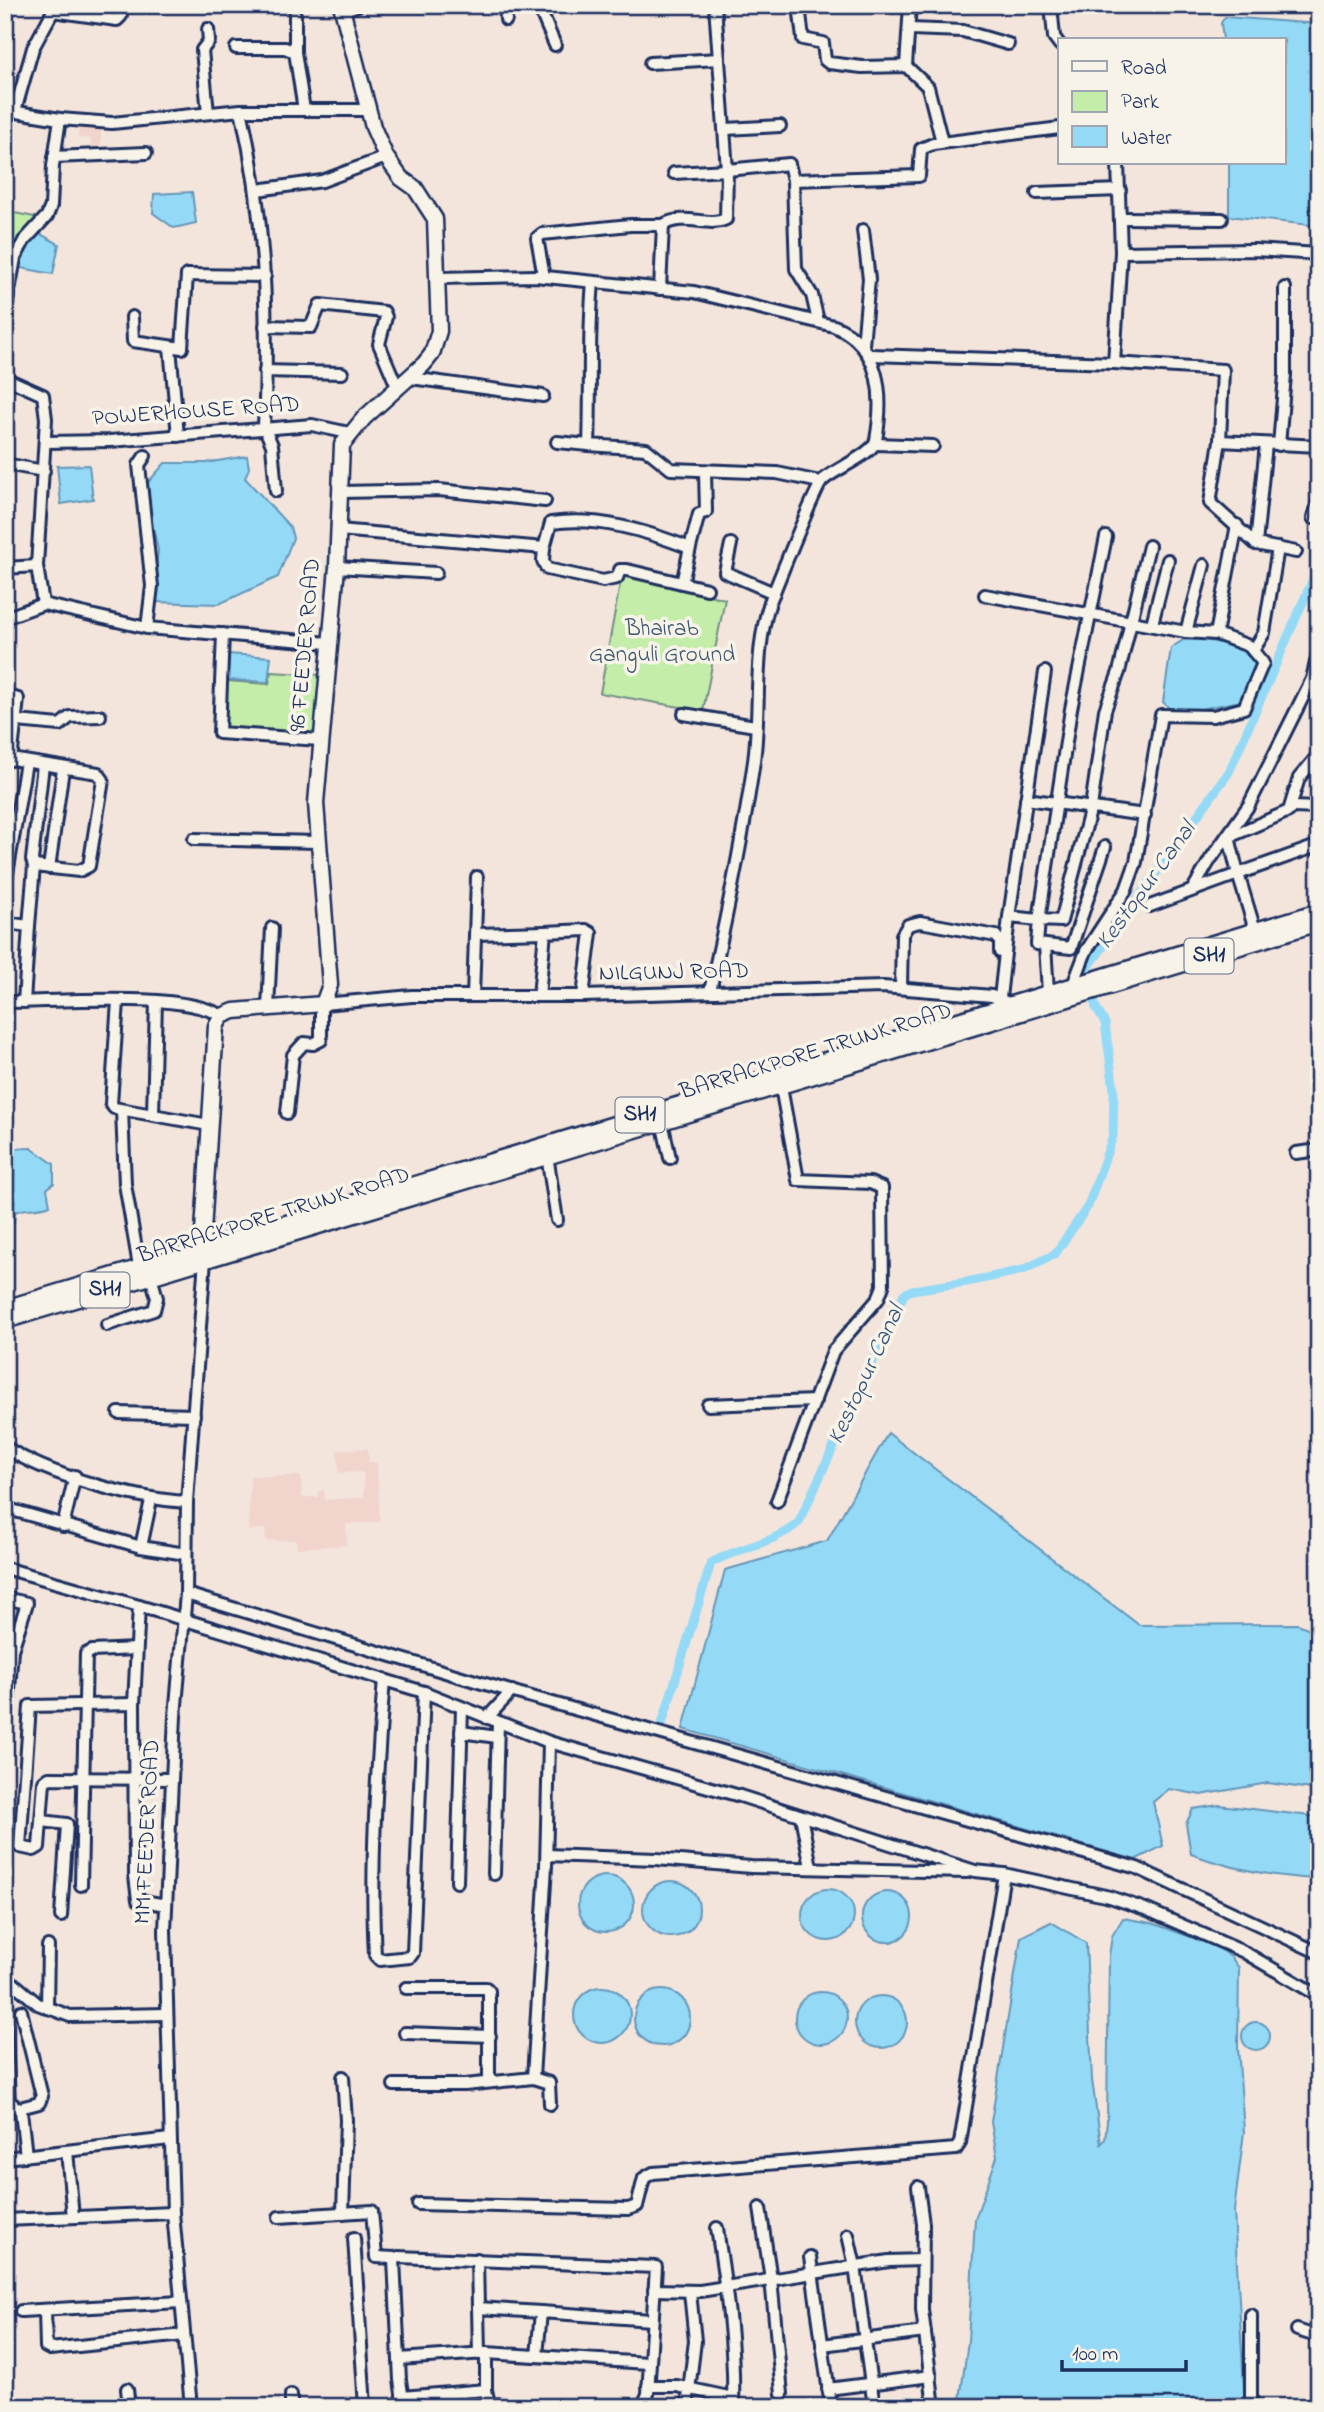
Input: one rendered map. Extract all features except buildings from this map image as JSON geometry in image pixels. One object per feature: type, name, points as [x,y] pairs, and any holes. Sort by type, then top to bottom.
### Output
[{"type":"main road","points":[[341,8],[368,110],[386,157],[401,178],[415,188],[435,219],[440,311],[436,346],[411,378],[349,433]]},
{"type":"main road","name":"96 FEEDER ROAD","points":[[322,1004],[330,985],[317,842],[320,740],[337,568],[342,445],[349,433]]},
{"type":"main road","name":"BARRACKPORE TRUNK ROAD","points":[[1101,982],[1319,911]]},
{"type":"main road","name":"BARRACKPORE TRUNK ROAD","points":[[5,1308],[139,1266],[204,1253],[781,1087],[1006,1003],[1101,982],[1319,923]]},
{"type":"main road","name":"BARRACKPORE TRUNK ROAD","points":[[5,1321],[151,1276],[204,1253],[1006,1003],[1077,987]]},
{"type":"main road","points":[[204,1253],[216,1026],[222,1016],[234,1010],[322,1004]]},
{"type":"street","points":[[120,5],[120,20],[53,8],[33,48],[10,110],[60,119],[112,123],[241,110],[368,110]]},
{"type":"street","points":[[341,8],[359,5]]},
{"type":"street","points":[[505,5],[506,20]]},
{"type":"street","points":[[538,5],[555,45]]},
{"type":"street","points":[[544,277],[538,235],[630,225],[663,225],[677,219],[715,222],[726,219],[726,129],[715,5]]},
{"type":"street","points":[[848,5],[799,6],[803,39],[823,43],[825,60],[829,63],[906,66],[928,87],[942,142]]},
{"type":"street","points":[[906,66],[911,29],[910,5]]},
{"type":"street","points":[[1051,5],[1054,37],[1058,42]]},
{"type":"street","points":[[295,15],[295,52],[304,110]]},
{"type":"street","points":[[208,29],[209,41],[202,50],[208,113]]},
{"type":"street","points":[[911,29],[963,31],[1008,44]]},
{"type":"street","points":[[236,48],[285,47],[295,52]]},
{"type":"street","points":[[650,63],[719,59]]},
{"type":"street","points":[[241,110],[257,190],[265,276],[264,427],[272,446],[276,491]]},
{"type":"street","points":[[5,313],[10,257],[47,216],[60,119]]},
{"type":"street","points":[[726,129],[780,125]]},
{"type":"street","points":[[793,180],[919,176],[921,149],[942,142],[1058,128]]},
{"type":"street","points":[[54,156],[146,153]]},
{"type":"street","points":[[257,190],[321,181],[386,157]]},
{"type":"street","points":[[674,173],[789,164],[793,180],[796,269],[812,295],[818,321]]},
{"type":"street","points":[[1114,363],[1122,218],[1118,164]]},
{"type":"street","points":[[1037,193],[1119,190]]},
{"type":"street","points":[[1122,218],[1222,219]]},
{"type":"street","points":[[660,289],[663,225]]},
{"type":"street","points":[[863,230],[869,279],[863,345]]},
{"type":"street","points":[[1121,252],[1254,250],[1319,254]]},
{"type":"street","points":[[132,317],[132,341],[170,347],[185,346],[187,275],[265,276]]},
{"type":"street","points":[[438,278],[544,277],[694,292],[818,321],[850,332],[871,355],[878,414],[876,444],[869,452],[843,465],[820,482],[769,605],[757,680],[754,759],[709,991]]},
{"type":"street","points":[[589,446],[591,357],[588,334],[593,282]]},
{"type":"street","points":[[1279,444],[1285,375],[1285,288]]},
{"type":"street","points":[[265,326],[311,327],[320,305],[384,312],[386,317],[379,344],[398,389]]},
{"type":"street","points":[[170,347],[178,436]]},
{"type":"street","points":[[871,355],[1114,363],[1223,370],[1220,441],[1210,503],[1256,544],[1296,552]]},
{"type":"street","points":[[265,371],[342,373]]},
{"type":"street","points":[[5,378],[43,395],[44,471],[37,566],[43,604]]},
{"type":"street","points":[[411,378],[543,397]]},
{"type":"street","name":"POWERHOUSE ROAD","points":[[45,442],[178,436],[312,425],[349,433]]},
{"type":"street","points":[[1220,441],[1319,446]]},
{"type":"street","points":[[557,442],[646,449],[671,469],[778,473],[820,482]]},
{"type":"street","points":[[876,444],[933,446]]},
{"type":"street","points":[[1256,544],[1266,444]]},
{"type":"street","points":[[145,456],[139,465],[152,586],[147,628]]},
{"type":"street","points":[[5,464],[44,471]]},
{"type":"street","points":[[682,583],[699,514],[706,512],[705,472]]},
{"type":"street","points":[[341,492],[439,490],[545,501]]},
{"type":"street","points":[[1313,518],[1319,500]]},
{"type":"street","points":[[690,548],[646,531],[559,522],[551,523],[542,561],[547,569],[603,581],[617,578],[620,570],[627,569],[707,589]]},
{"type":"street","points":[[1216,634],[1237,525]]},
{"type":"street","points":[[339,530],[544,548]]},
{"type":"street","points":[[1048,992],[1039,920],[1059,803],[1071,709],[1106,537]]},
{"type":"street","points":[[731,544],[725,572],[774,593]]},
{"type":"street","points":[[1009,917],[1061,921],[1091,807],[1105,710],[1149,545]]},
{"type":"street","points":[[1253,651],[1264,633],[1278,548]]},
{"type":"street","points":[[1152,624],[1168,559]]},
{"type":"street","points":[[1186,632],[1204,565]]},
{"type":"street","points":[[5,568],[37,566]]},
{"type":"street","points":[[337,568],[436,573]]},
{"type":"street","points":[[985,594],[1186,632],[1216,634],[1249,646],[1263,663],[1244,708],[1213,716],[1161,715],[1136,862],[1126,890],[1086,951],[1077,987]]},
{"type":"street","points":[[5,618],[43,604],[147,628],[329,643]]},
{"type":"street","points":[[223,634],[219,733],[320,740]]},
{"type":"street","points":[[1193,889],[1209,860],[1229,837],[1249,805],[1303,698],[1319,650]]},
{"type":"street","points":[[1006,1003],[1009,917],[1045,672]]},
{"type":"street","points":[[5,695],[18,699],[17,721],[8,759],[98,773],[103,780],[89,866],[79,871],[34,866]]},
{"type":"street","points":[[684,714],[755,726]]},
{"type":"street","points":[[17,721],[60,725],[71,717],[100,716]]},
{"type":"street","points":[[1229,837],[1284,814],[1292,807],[1298,778],[1319,754]]},
{"type":"street","points":[[5,886],[26,762]]},
{"type":"street","points":[[24,1002],[34,866],[32,859],[43,765]]},
{"type":"street","points":[[49,868],[63,769]]},
{"type":"street","points":[[1026,799],[1144,815]]},
{"type":"street","points":[[1292,807],[1319,808]]},
{"type":"street","points":[[1229,837],[1237,874],[1255,930]]},
{"type":"street","points":[[194,839],[317,842]]},
{"type":"street","points":[[1071,948],[1105,847]]},
{"type":"street","points":[[1150,906],[1311,848],[1319,848]]},
{"type":"street","points":[[473,996],[477,877]]},
{"type":"street","points":[[901,988],[902,934],[908,925],[920,922],[996,936],[1002,947],[1006,1003]]},
{"type":"street","points":[[5,923],[29,926]]},
{"type":"street","points":[[268,1008],[272,928]]},
{"type":"street","points":[[476,934],[586,930],[591,933],[583,996]]},
{"type":"street","points":[[540,996],[545,932]]},
{"type":"street","points":[[1024,942],[1086,951]]},
{"type":"street","name":"NILGUNJ ROAD","points":[[322,1004],[412,996],[583,996],[901,988],[1006,1003]]},
{"type":"street","points":[[118,1001],[110,1101],[113,1107],[209,1125]]},
{"type":"street","points":[[5,1002],[156,1002],[196,1005],[222,1016]]},
{"type":"street","points":[[153,1114],[156,1002]]},
{"type":"street","points":[[287,1113],[293,1055],[304,1043],[313,1044],[321,1040],[322,1004]]},
{"type":"street","points":[[777,1501],[833,1352],[878,1299],[883,1286],[882,1188],[870,1182],[798,1180],[781,1087]]},
{"type":"street","points":[[122,1110],[125,1184],[139,1266]]},
{"type":"street","points":[[663,1122],[670,1158]]},
{"type":"street","points":[[1296,1153],[1319,1150]]},
{"type":"street","points":[[547,1155],[557,1220]]},
{"type":"street","name":"MM FEEDER ROAD","points":[[191,2407],[173,2213],[166,2014],[166,1905],[182,1619],[186,1594],[187,1502],[204,1253]]},
{"type":"street","points":[[107,1325],[154,1310],[157,1298],[151,1276]]},
{"type":"street","points":[[708,1405],[816,1401]]},
{"type":"street","points":[[119,1413],[194,1415]]},
{"type":"street","points":[[5,1447],[38,1464],[151,1500],[187,1502]]},
{"type":"street","points":[[63,1526],[75,1476]]},
{"type":"street","points":[[141,1547],[151,1500]]},
{"type":"street","points":[[5,1508],[141,1547],[186,1553]]},
{"type":"street","points":[[5,1569],[384,1679],[424,1692],[549,1742],[801,1816],[975,1871]]},
{"type":"street","points":[[186,1594],[512,1691],[1137,1868],[1319,1953]]},
{"type":"street","points":[[5,1598],[27,1603],[12,1650],[5,1745]]},
{"type":"street","points":[[139,1606],[134,1704],[137,1896],[141,1901],[166,1905]]},
{"type":"street","points":[[81,1885],[87,1653],[136,1649]]},
{"type":"street","points":[[384,1679],[376,1788],[374,1893],[375,1955],[380,1960],[410,1957],[413,1953],[424,1692]]},
{"type":"street","points":[[494,1874],[497,1737],[493,1720],[512,1691]]},
{"type":"street","points":[[134,1704],[29,1707],[20,1847],[37,1849],[46,1779],[172,1779]]},
{"type":"street","points":[[457,1882],[462,1708]]},
{"type":"street","points":[[461,1732],[497,1737]]},
{"type":"street","points":[[533,2078],[547,1855],[549,1742]]},
{"type":"street","points":[[801,1816],[811,1867]]},
{"type":"street","points":[[41,1821],[67,1824],[61,1916]]},
{"type":"street","points":[[547,1855],[656,1859],[751,1867],[940,1873],[975,1871],[1004,1874],[1110,1896],[1145,1909],[1244,1952],[1319,1996]]},
{"type":"street","points":[[418,2204],[628,2209],[637,2206],[644,2178],[653,2173],[956,2149],[960,2143],[1004,1874]]},
{"type":"street","points":[[42,2006],[48,1946]]},
{"type":"street","points":[[5,1976],[42,2006],[80,2017],[166,2014]]},
{"type":"street","points":[[406,1988],[486,1988],[491,1997],[489,2082]]},
{"type":"street","points":[[5,2011],[21,2011],[42,2006]]},
{"type":"street","points":[[5,2017],[9,2101],[20,2108],[39,2103],[42,2096],[21,2011]]},
{"type":"street","points":[[405,2033],[491,2036]]},
{"type":"street","points":[[343,2077],[346,2120],[343,2213]]},
{"type":"street","points":[[394,2085],[533,2078],[549,2083],[550,2104]]},
{"type":"street","points":[[20,2108],[26,2155]]},
{"type":"street","points":[[5,2158],[170,2140]]},
{"type":"street","points":[[67,2151],[73,2217]]},
{"type":"street","points":[[918,2187],[923,2224],[925,2332],[934,2407]]},
{"type":"street","points":[[760,2208],[771,2279],[782,2394]]},
{"type":"street","points":[[279,2217],[374,2211],[376,2256],[654,2266],[657,2271],[651,2320],[649,2386],[647,2399],[638,2407]]},
{"type":"street","points":[[5,2221],[173,2213]]},
{"type":"street","points":[[649,2386],[688,2388],[733,2402],[734,2361],[717,2228]]},
{"type":"street","points":[[848,2235],[855,2266],[874,2407]]},
{"type":"street","points":[[354,2238],[365,2407]]},
{"type":"street","points":[[810,2257],[831,2407]]},
{"type":"street","points":[[395,2258],[398,2359],[403,2402],[486,2390]]},
{"type":"street","points":[[477,2259],[478,2308],[489,2404]]},
{"type":"street","points":[[654,2290],[690,2292],[726,2288],[855,2266],[922,2260]]},
{"type":"street","points":[[687,2407],[695,2341],[690,2292]]},
{"type":"street","points":[[21,2311],[181,2302]]},
{"type":"street","points":[[478,2308],[651,2320]]},
{"type":"street","points":[[45,2310],[46,2347],[50,2349],[184,2335]]},
{"type":"street","points":[[537,2356],[541,2312]]},
{"type":"street","points":[[1251,2315],[1251,2406],[1261,2407]]},
{"type":"street","points":[[1297,2330],[1319,2337]]},
{"type":"street","points":[[822,2345],[925,2332]]},
{"type":"street","points":[[398,2359],[483,2353],[649,2363]]},
{"type":"street","points":[[828,2389],[930,2376]]},
{"type":"street","points":[[127,2389],[129,2407]]},
{"type":"street","points":[[469,2407],[489,2404],[565,2407]]},
{"type":"shaded area","points":[[78,128],[101,129],[101,150],[91,149],[91,139],[78,138]]},
{"type":"shaded area","points":[[368,1448],[369,1462],[377,1462],[380,1522],[346,1524],[347,1545],[297,1548],[296,1540],[266,1541],[265,1529],[248,1530],[250,1476],[301,1476],[302,1497],[318,1497],[318,1491],[324,1490],[325,1500],[364,1497],[363,1472],[339,1473],[337,1450]]},
{"type":"green space","points":[[5,211],[39,218],[15,253],[5,251]]},
{"type":"green space","name":"Bhairab Ganguli Ground","points":[[622,573],[725,599],[703,711],[600,693]]},
{"type":"green space","points":[[271,672],[321,675],[315,737],[223,729],[226,681],[269,684]]},
{"type":"water","points":[[1225,17],[1319,24],[1319,226],[1229,216],[1229,164],[1286,164],[1286,38],[1223,38],[1221,23]]},
{"type":"water","points":[[192,192],[196,223],[174,228],[153,213],[154,194]]},
{"type":"water","points":[[31,229],[59,244],[53,274],[16,267]]},
{"type":"water","points":[[247,456],[249,468],[245,478],[290,527],[293,538],[278,577],[219,604],[153,602],[158,550],[144,487],[165,463],[206,463]]},
{"type":"water","points":[[89,465],[93,499],[61,504],[57,466]]},
{"type":"water","points":[[1200,639],[1239,647],[1260,667],[1251,691],[1241,701],[1175,714],[1163,702],[1171,648],[1183,640]]},
{"type":"water","points":[[228,654],[271,657],[268,682],[227,680]]},
{"type":"water","points":[[5,1140],[10,1142],[6,1149],[31,1148],[54,1164],[54,1183],[47,1189],[50,1205],[15,1212],[14,1222],[5,1226]]},
{"type":"water","points":[[888,1433],[1139,1625],[1298,1624],[1319,1633],[1319,1790],[1268,1783],[1201,1795],[1169,1789],[1153,1802],[1163,1846],[1135,1860],[683,1729],[725,1570],[827,1541]]},
{"type":"water","points":[[1219,1805],[1319,1817],[1319,1879],[1254,1871],[1191,1854],[1186,1824],[1193,1809]]},
{"type":"water","points":[[600,1876],[612,1876],[622,1880],[630,1888],[634,1904],[630,1920],[622,1928],[612,1932],[600,1932],[590,1928],[582,1920],[578,1910],[578,1898],[582,1888],[590,1880]]},
{"type":"water","points":[[666,1881],[676,1881],[691,1889],[697,1898],[697,1920],[691,1929],[676,1937],[666,1937],[648,1925],[643,1914],[643,1904],[655,1886]]},
{"type":"water","points":[[828,1889],[838,1891],[846,1897],[852,1905],[852,1925],[846,1933],[838,1939],[828,1941],[818,1939],[810,1933],[804,1925],[802,1915],[804,1905],[810,1897],[818,1891]]},
{"type":"water","points":[[887,1892],[905,1899],[912,1917],[905,1935],[887,1942],[869,1935],[862,1917],[869,1899]]},
{"type":"water","points":[[1123,1918],[1152,1923],[1218,1947],[1231,1957],[1239,1968],[1238,2047],[1244,2132],[1234,2211],[1245,2407],[959,2407],[968,2341],[975,2219],[997,2157],[991,2122],[1021,1937],[1051,1922],[1086,1943],[1092,2080],[1101,2144],[1105,2139],[1107,2121],[1109,1956],[1112,1936]]},
{"type":"water","points":[[602,1987],[613,1989],[622,1995],[628,2004],[628,2026],[622,2035],[613,2041],[602,2043],[591,2041],[582,2035],[576,2026],[574,2015],[576,2004],[582,1995],[591,1989]]},
{"type":"water","points":[[662,1990],[673,1992],[682,1998],[688,2007],[688,2029],[682,2038],[673,2044],[662,2046],[651,2044],[642,2038],[636,2029],[634,2018],[636,2007],[642,1998],[651,1992]]},
{"type":"water","points":[[821,1992],[831,1994],[839,2000],[845,2008],[845,2028],[839,2036],[831,2042],[821,2044],[811,2042],[803,2036],[797,2028],[795,2018],[797,2008],[803,2000],[811,1994]]},
{"type":"water","points":[[881,1996],[891,1998],[899,2004],[905,2012],[905,2032],[899,2040],[891,2046],[881,2048],[871,2046],[863,2040],[857,2032],[855,2022],[857,2012],[863,2004],[871,1998]]},
{"type":"water","points":[[1256,2022],[1266,2026],[1270,2036],[1266,2046],[1256,2050],[1246,2046],[1242,2036],[1246,2026]]},
{"type":"waterway","name":"Kestopur Canal","points":[[662,1724],[711,1563],[779,1535],[799,1522],[904,1294],[912,1290],[1023,1270],[1055,1254],[1088,1206],[1113,1136],[1114,1090],[1105,1023],[1096,1008],[1087,969],[1229,772],[1319,565]]}]
